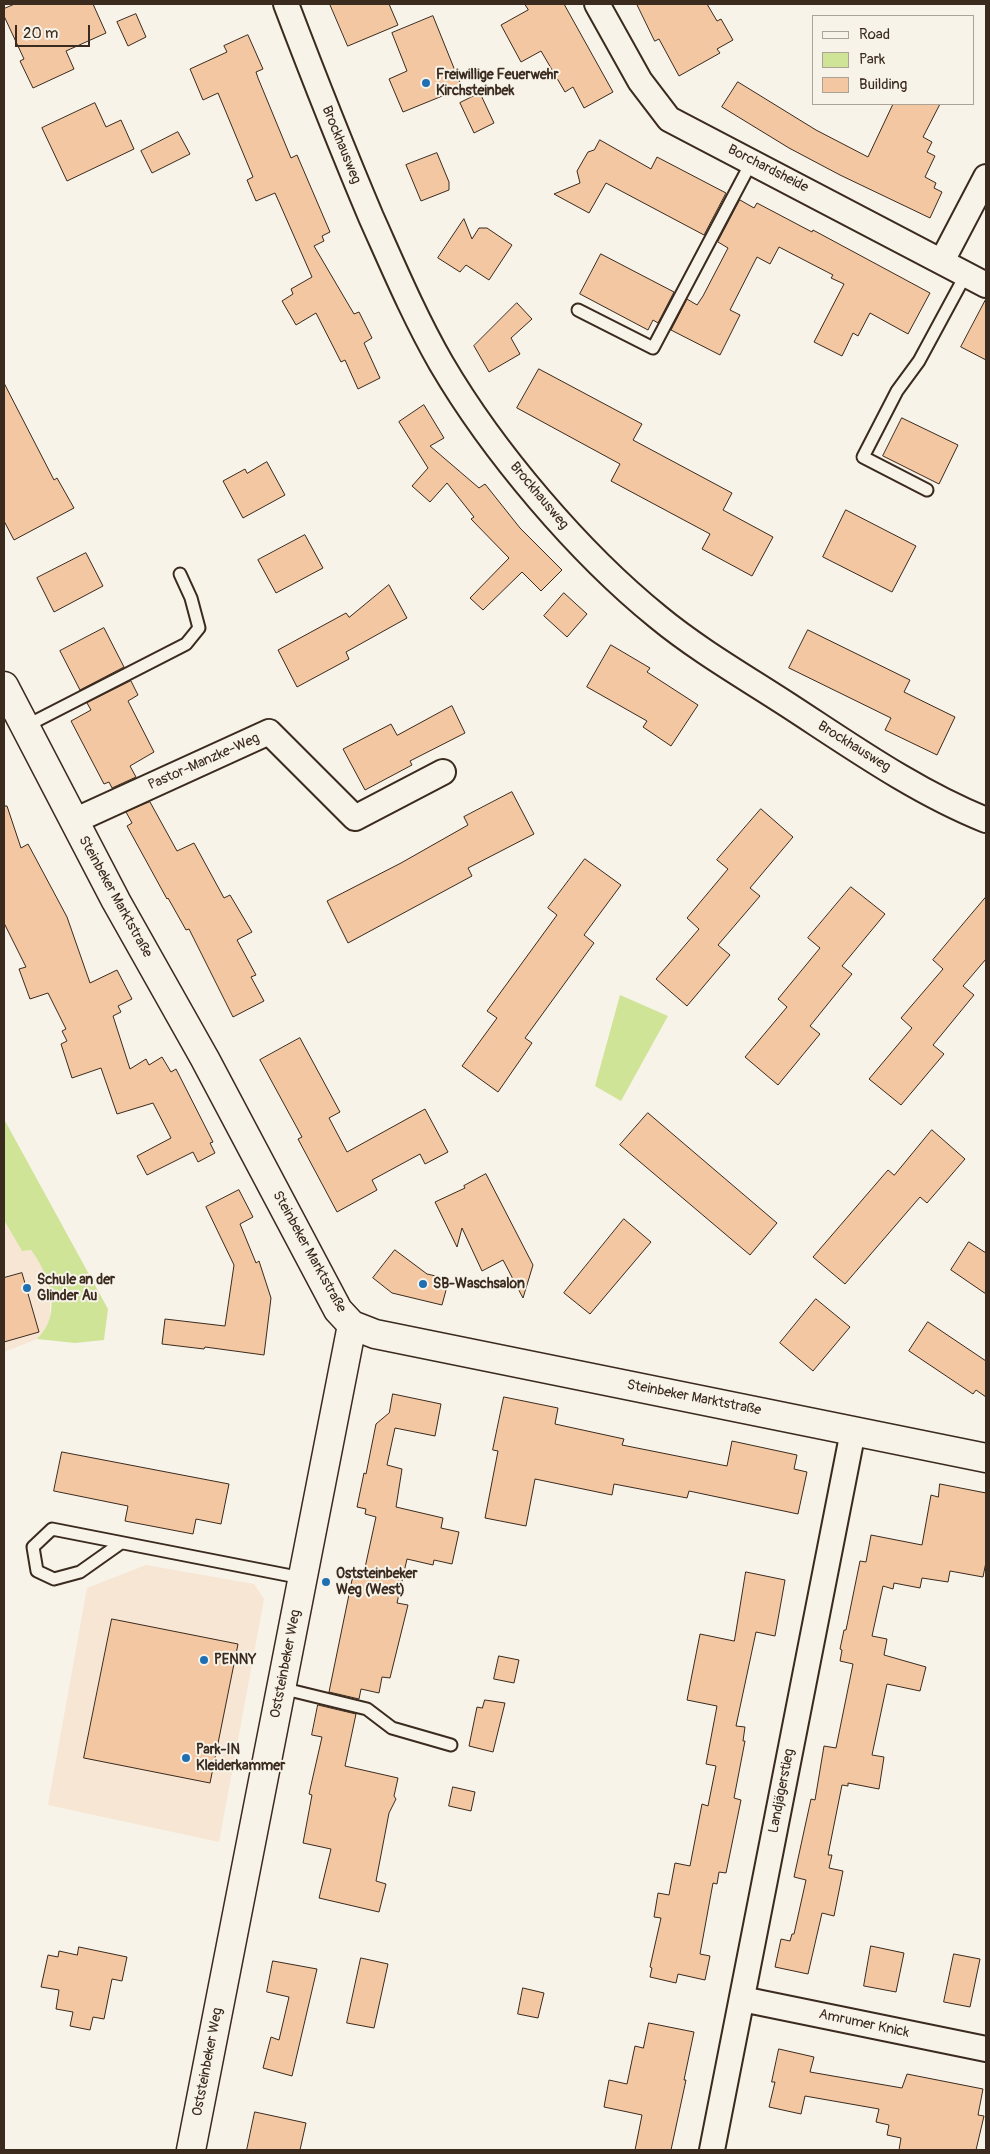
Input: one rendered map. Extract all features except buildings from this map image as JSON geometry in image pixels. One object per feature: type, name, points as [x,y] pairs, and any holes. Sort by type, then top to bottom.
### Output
[{"type":"street","name":"Brockhausweg","points":[[286,4],[340,144],[404,292],[442,364],[482,426],[529,485],[573,536],[619,582],[659,618],[725,664],[873,760],[915,784],[986,820]]},
{"type":"street","name":"Borchardsheide","points":[[597,4],[640,81],[669,119],[976,279]]},
{"type":"street","points":[[942,261],[986,177]]},
{"type":"street","name":"Steinbeker Marktstraße","points":[[4,686],[116,901],[205,1059],[338,1310],[352,1325],[375,1334],[986,1458]]},
{"type":"street","name":"Pastor-Manzke-Weg","points":[[74,821],[270,732],[355,818],[443,772]]},
{"type":"street","name":"Oststeinbeker Weg","points":[[191,2150],[352,1325]]},
{"type":"street","name":"Landjägerstieg","points":[[712,2150],[853,1432]]},
{"type":"street","name":"Amrumer Knick","points":[[742,1999],[986,2049]]},
{"type":"lane","points":[[578,310],[654,348],[752,161]]},
{"type":"lane","points":[[927,490],[862,457],[897,391],[976,279]]},
{"type":"lane","points":[[24,727],[186,644],[199,628],[192,598],[180,574]]},
{"type":"lane","points":[[121,1543],[80,1572],[54,1579],[37,1571],[33,1548],[52,1529],[302,1578]]},
{"type":"lane","points":[[281,1688],[368,1709],[392,1728],[451,1745]]},
{"type":"shaded area","name":"Schule an der Glinder Au","points":[[4,1220],[22,1251],[31,1250],[40,1262],[48,1279],[50,1318],[47,1330],[37,1339],[4,1352]]},
{"type":"shaded area","points":[[146,1565],[254,1584],[264,1599],[219,1842],[48,1805],[87,1588]]},
{"type":"green space","points":[[620,995],[668,1016],[621,1101],[595,1086]]},
{"type":"green space","points":[[4,1119],[108,1309],[104,1340],[75,1343],[37,1339],[45,1329],[50,1318],[52,1307],[51,1295],[44,1271],[38,1260],[31,1250],[22,1251],[4,1220]]},
{"type":"place","name":"Freiwillige Feuerwehr Kirchsteinbek","points":[[426,83]]},
{"type":"place","name":"SB-Waschsalon","points":[[423,1284]]},
{"type":"place","name":"Schule an der Glinder Au","points":[[27,1288]]},
{"type":"place","name":"Oststeinbeker Weg (West)","points":[[326,1582]]},
{"type":"place","name":"PENNY","points":[[204,1660]]},
{"type":"place","name":"Park-IN Kleiderkammer","points":[[186,1758]]}]
